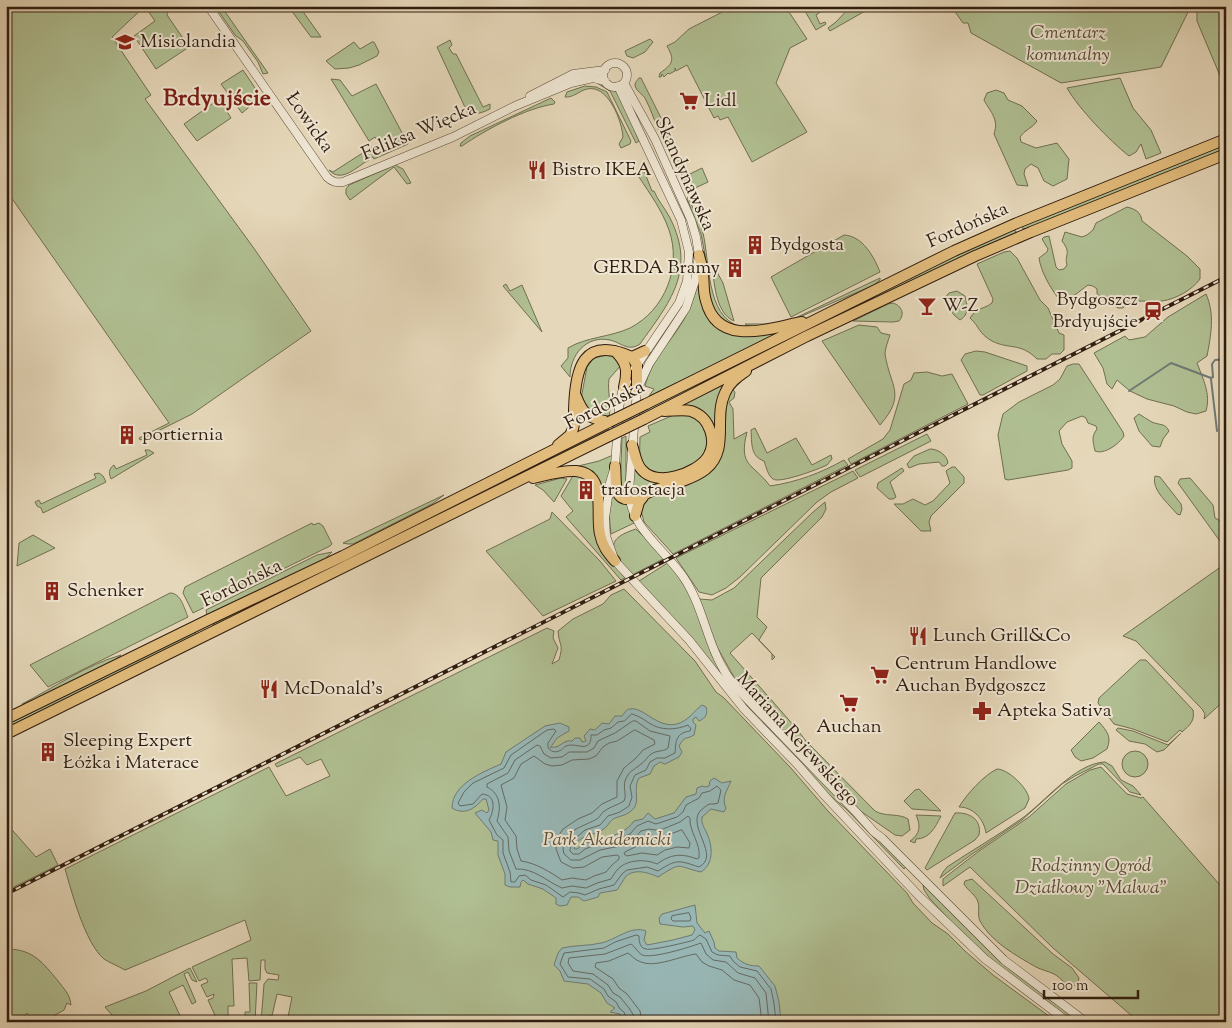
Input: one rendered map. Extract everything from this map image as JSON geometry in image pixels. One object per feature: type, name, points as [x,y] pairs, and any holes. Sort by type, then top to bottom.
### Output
[{"type":"main road","name":"Fordońska","points":[[6,719],[613,424],[646,404],[954,251],[1017,223],[1226,139]]},
{"type":"main road","name":"Fordońska","points":[[6,734],[644,419],[735,371],[757,363],[807,336],[975,256],[1030,232],[1226,154]]},
{"type":"main road","points":[[699,255],[707,305],[712,315],[724,326],[739,331],[751,332],[816,319]]},
{"type":"main road","points":[[548,454],[572,432],[580,370],[585,359],[600,350],[615,351],[634,361]]},
{"type":"main road","points":[[615,351],[627,368],[624,387]]},
{"type":"main road","points":[[634,361],[645,351]]},
{"type":"main road","points":[[634,361],[637,390]]},
{"type":"main road","points":[[615,466],[618,493],[623,498],[629,499],[643,496],[649,492],[699,474],[712,463],[718,453],[721,407],[724,394],[734,380],[757,363]]},
{"type":"main road","points":[[576,396],[580,408],[588,416],[613,424]]},
{"type":"main road","points":[[632,445],[641,469],[652,477],[660,479],[669,478],[691,470],[699,466],[707,457],[711,450],[712,438],[709,426],[704,419],[690,411],[658,412]]},
{"type":"main road","points":[[520,480],[570,471],[583,473],[591,478],[598,492],[598,520],[601,538],[606,550],[615,561]]},
{"type":"main road","points":[[636,516],[639,502],[643,496]]},
{"type":"street","name":"Łowicka","points":[[208,6],[328,177],[334,182]]},
{"type":"street","points":[[615,63],[625,68],[627,76],[621,85],[611,86],[605,81],[604,70],[615,63]]},
{"type":"street","name":"Feliksa Więcka","points":[[515,106],[537,91],[573,74],[604,70]]},
{"type":"street","name":"Feliksa Więcka","points":[[334,182],[343,182],[453,137],[515,106],[576,81],[596,78],[605,81]]},
{"type":"street","name":"Skandynawska","points":[[621,85],[655,140],[691,220],[699,255],[695,281],[686,308],[649,364],[637,390],[632,445]]},
{"type":"street","name":"Skandynawska","points":[[621,85],[681,220],[689,252],[688,281],[682,298],[668,322],[645,351]]},
{"type":"street","points":[[613,424],[634,361]]},
{"type":"street","name":"Mariana Rejewskiego","points":[[613,424],[615,466],[610,483],[605,518],[606,536],[615,561],[689,640],[744,709],[919,896],[985,959],[1068,1022]]},
{"type":"street","name":"Mariana Rejewskiego","points":[[632,445],[630,506],[647,536],[675,564],[686,580],[697,603],[716,654],[727,675],[745,697],[874,832],[991,948],[1086,1022]]},
{"type":"green space","points":[[6,6],[145,6],[112,37],[151,95],[145,99],[253,247],[311,331],[192,414],[140,440],[139,438],[169,423],[6,190]]},
{"type":"green space","points":[[148,6],[168,6],[167,15],[189,47],[156,69],[134,36],[155,21],[146,8]]},
{"type":"green space","points":[[215,6],[221,6],[268,73],[263,74],[258,62],[243,41],[235,35]]},
{"type":"green space","points":[[288,6],[299,6],[321,37],[311,37]]},
{"type":"green space","points":[[734,6],[785,6],[807,39],[790,48],[776,83],[807,132],[752,162],[728,117],[720,120],[718,116],[714,118],[687,65],[676,71],[675,68],[675,71],[668,73],[664,77],[662,74],[659,77],[660,73],[668,67],[672,58],[667,46],[675,42],[689,29]]},
{"type":"green space","points":[[802,6],[829,6],[816,15],[820,24],[825,22],[826,24],[816,30]]},
{"type":"green space","points":[[851,6],[874,6],[830,31],[828,28]]},
{"type":"green space","name":"Cmentarz komunalny","points":[[951,6],[1191,6],[1161,67],[1061,83],[971,33],[968,23],[963,23]]},
{"type":"green space","points":[[1197,6],[1226,8],[1226,90],[1197,21]]},
{"type":"green space","points":[[650,39],[653,42],[645,52],[633,58],[627,56],[625,51]]},
{"type":"green space","points":[[450,40],[452,45],[449,48],[453,54],[456,54],[483,107],[490,104],[490,109],[469,116],[437,47]]},
{"type":"green space","points":[[354,42],[360,49],[374,42],[379,52],[377,56],[349,68],[335,69],[326,61]]},
{"type":"green space","points":[[243,70],[261,97],[242,113],[221,84]]},
{"type":"green space","points":[[639,78],[641,78],[672,140],[669,142],[664,141],[645,98],[635,85]]},
{"type":"green space","points":[[1120,78],[1133,108],[1151,130],[1161,153],[1146,159],[1141,144],[1136,152],[1129,156],[1095,124],[1067,88]]},
{"type":"green space","points":[[331,79],[340,80],[352,96],[376,84],[408,144],[374,159],[373,157],[344,175],[334,174],[329,170],[333,172],[372,147],[376,151],[381,148],[375,137],[369,141]]},
{"type":"green space","points":[[601,82],[620,96],[639,141],[636,143],[610,91],[597,83]]},
{"type":"green space","points":[[585,86],[596,87],[607,92],[631,141],[630,144],[621,148],[619,144],[623,137],[617,113],[601,92],[595,89],[587,89],[565,97],[567,92]]},
{"type":"green space","points":[[996,90],[1004,93],[1008,100],[1022,106],[1037,121],[1020,137],[1021,142],[1036,148],[1057,143],[1069,159],[1067,179],[1053,186],[1044,181],[1038,168],[1031,164],[1025,169],[1024,174],[1028,186],[1017,185],[994,134],[995,120],[984,100],[987,93]]},
{"type":"green space","points":[[551,98],[555,102],[554,104],[519,115],[460,146],[470,136]]},
{"type":"green space","points":[[219,99],[231,118],[197,141],[184,124]]},
{"type":"green space","points":[[1226,142],[1226,149],[1027,229],[1022,228],[1024,223]]},
{"type":"green space","points":[[676,152],[688,175],[702,168],[708,182],[691,190],[688,188],[672,155]]},
{"type":"green space","points":[[395,165],[403,169],[411,183],[407,184],[394,167],[350,200],[346,194],[346,189],[349,185]]},
{"type":"green space","points":[[641,169],[644,171],[652,191],[654,191],[670,218],[678,237],[681,254],[676,286],[661,314],[640,344],[628,347],[610,340],[601,339],[587,344],[576,354],[570,377],[561,366],[568,358],[568,348],[575,344],[630,328],[653,310],[668,286],[672,273],[673,258],[669,230],[656,202],[639,177]]},
{"type":"green space","points":[[688,197],[703,233],[711,287],[715,300],[720,311],[728,320],[739,326],[731,326],[714,313],[706,288],[705,255],[701,234],[687,199]]},
{"type":"green space","points":[[1127,207],[1137,211],[1142,221],[1187,256],[1200,269],[1200,279],[1197,283],[1173,298],[1162,301],[1136,301],[1123,308],[1118,308],[1097,294],[1097,289],[1088,285],[1071,297],[1058,298],[1046,279],[1040,263],[1039,258],[1048,249],[1042,239],[1049,236],[1056,267],[1059,270],[1064,269],[1067,265],[1067,251],[1062,241],[1065,232],[1082,237],[1087,235],[1093,230],[1096,223]]},
{"type":"green space","points":[[1012,230],[1016,231],[1015,234],[642,415],[643,411],[862,299]]},
{"type":"green space","points":[[844,235],[857,239],[867,248],[880,272],[791,317],[771,277]]},
{"type":"green space","points":[[1010,251],[1017,258],[1040,300],[1048,308],[1059,333],[1064,335],[1064,350],[1060,354],[1052,354],[1046,359],[1037,359],[1020,348],[998,344],[984,335],[970,318],[978,310],[992,303],[993,299],[977,264]]},
{"type":"green space","points":[[712,263],[723,283],[734,321],[728,317],[719,304]]},
{"type":"green space","points":[[701,273],[702,287],[725,329],[797,325],[649,396],[654,389],[645,386],[648,377],[656,360],[686,315],[694,298]]},
{"type":"green space","points":[[880,278],[874,285],[788,322],[773,324],[789,321]]},
{"type":"green space","points":[[506,284],[510,291],[522,285],[542,332],[503,286]]},
{"type":"green space","points":[[957,291],[965,296],[967,306],[967,312],[960,320],[943,300],[949,293]]},
{"type":"green space","points":[[1206,294],[1211,309],[1210,340],[1207,356],[1197,363],[1207,393],[1206,411],[1196,414],[1147,399],[1130,391],[1117,380],[1112,389],[1107,384],[1103,368],[1094,353],[1125,336],[1129,340],[1145,337],[1168,317]]},
{"type":"green space","points":[[893,303],[902,310],[902,316],[899,321],[853,321],[888,304]]},
{"type":"green space","points":[[745,324],[773,324],[750,327]]},
{"type":"green space","points":[[859,325],[877,327],[881,333],[890,335],[885,354],[895,398],[888,414],[880,425],[822,341]]},
{"type":"green space","points":[[976,351],[985,352],[1027,366],[1027,371],[980,395],[961,360],[965,354]]},
{"type":"green space","points":[[607,355],[614,357],[622,364],[609,379],[609,416],[606,418],[594,417],[581,399],[587,367],[594,358]]},
{"type":"green space","points":[[1079,364],[1124,436],[1111,448],[1099,452],[1095,451],[1093,439],[1097,429],[1096,426],[1088,423],[1086,418],[1082,416],[1067,422],[1059,431],[1062,444],[1072,461],[1072,468],[1005,479],[998,435],[1003,414],[1019,402],[1053,385],[1060,379],[1067,366]]},
{"type":"green space","points":[[927,372],[942,376],[952,374],[968,404],[851,464],[848,459],[883,439],[890,430],[904,384],[911,380],[914,373]]},
{"type":"green space","points":[[732,378],[718,440],[714,429],[676,407]]},
{"type":"green space","points":[[731,388],[735,392],[734,398],[729,402],[733,409],[734,439],[747,432],[744,452],[746,458],[749,464],[770,486],[808,476],[844,460],[848,465],[673,554],[644,522],[641,510],[642,505],[648,498],[695,480],[722,453],[726,407]]},
{"type":"green space","points":[[684,413],[699,419],[709,436],[707,449],[703,456],[695,465],[681,471],[664,474],[650,471],[641,460],[640,437],[650,432],[648,426],[676,414]]},
{"type":"green space","points":[[1139,414],[1163,425],[1169,431],[1160,447],[1152,446],[1139,431],[1134,418]]},
{"type":"green space","points":[[755,428],[767,453],[796,438],[812,465],[831,455],[832,459],[827,465],[808,473],[791,478],[773,479],[768,473],[764,461],[759,459],[754,452],[751,430]]},
{"type":"green space","points":[[609,429],[609,432],[215,627],[213,624]]},
{"type":"green space","points":[[927,434],[931,441],[860,477],[855,470]]},
{"type":"green space","points":[[626,436],[626,496],[620,488],[622,438]]},
{"type":"green space","points":[[930,449],[942,453],[948,463],[945,466],[942,466],[939,462],[919,464],[909,468],[907,464],[914,456]]},
{"type":"green space","points":[[145,450],[154,453],[111,479],[110,472],[114,465],[116,469],[147,455]]},
{"type":"green space","points":[[613,455],[603,520],[603,496],[574,467],[599,461]]},
{"type":"green space","points":[[633,460],[662,483],[632,495]]},
{"type":"green space","points":[[955,467],[964,477],[964,483],[931,516],[929,522],[931,531],[921,531],[894,504],[903,504],[913,499],[925,505],[933,501],[950,483],[946,471]]},
{"type":"green space","points":[[902,468],[904,471],[890,482],[896,497],[889,499],[877,488],[878,483]]},
{"type":"green space","points":[[853,471],[858,478],[831,492],[817,502],[740,577],[726,588],[712,595],[699,592],[676,558]]},
{"type":"green space","points":[[99,473],[106,482],[43,513],[35,502],[39,500],[41,504],[96,478],[94,474]]},
{"type":"green space","points":[[574,474],[580,474],[591,483],[610,560],[625,578],[621,580],[566,517],[573,511],[561,496]]},
{"type":"green space","points":[[1155,476],[1160,477],[1181,504],[1180,515],[1158,492],[1154,481]]},
{"type":"green space","points":[[561,478],[567,479],[554,502],[543,490],[535,485]]},
{"type":"green space","points":[[1190,478],[1213,505],[1215,518],[1226,524],[1226,547],[1178,483],[1180,479]]},
{"type":"green space","points":[[613,481],[627,503],[634,523],[611,534],[609,514]]},
{"type":"green space","points":[[444,495],[432,504],[353,544],[343,543]]},
{"type":"green space","points":[[825,502],[826,509],[822,517],[761,578],[757,617],[767,627],[759,640],[775,657],[772,660],[772,654],[752,633],[730,653],[806,741],[875,811],[908,819],[910,830],[902,836],[895,835],[859,810],[735,679],[716,645],[699,599],[712,600],[734,588]]},
{"type":"green space","points":[[552,512],[600,561],[616,581],[543,616],[486,551],[550,519]]},
{"type":"green space","points":[[312,523],[313,525],[319,523],[323,526],[332,544],[330,546],[193,613],[183,593],[185,587]]},
{"type":"green space","points":[[636,529],[665,558],[632,575],[616,554],[614,543],[625,533]]},
{"type":"green space","points":[[33,535],[55,548],[17,566],[19,543]]},
{"type":"green space","points":[[332,552],[323,561],[207,616],[206,610],[317,555]]},
{"type":"green space","points":[[669,562],[690,595],[711,652],[750,707],[906,867],[904,869],[846,809],[828,794],[748,708],[639,581]]},
{"type":"green space","points":[[1222,566],[1226,571],[1226,699],[1204,719],[1205,714],[1202,709],[1136,641],[1123,636]]},
{"type":"green space","name":"Park Akademicki","points":[[624,589],[695,661],[716,692],[790,767],[828,811],[907,893],[913,903],[932,923],[948,934],[993,975],[1057,1022],[287,1022],[292,997],[277,994],[272,1016],[270,1015],[261,1022],[264,984],[268,979],[278,980],[279,975],[267,973],[265,960],[261,960],[260,980],[249,981],[247,958],[232,959],[234,1006],[228,1006],[228,1016],[222,1022],[218,1022],[208,1000],[213,998],[214,994],[207,997],[201,985],[208,982],[206,978],[199,981],[192,967],[251,940],[245,920],[125,970],[104,959],[97,952],[85,930],[65,869],[269,767],[286,796],[330,776],[321,759],[307,765],[300,757],[277,767],[275,764],[547,628],[554,631],[553,638],[558,648],[552,664],[559,660],[561,647],[558,631],[573,619],[603,604],[611,595]]},
{"type":"green space","points":[[170,593],[177,595],[188,617],[48,687],[30,665]]},
{"type":"green space","points":[[193,632],[196,633],[195,635],[6,731],[6,724],[24,714]]},
{"type":"green space","points":[[121,655],[111,663],[25,705],[22,704],[95,664]]},
{"type":"green space","points":[[1140,660],[1146,660],[1193,710],[1193,720],[1190,725],[1182,732],[1180,730],[1167,742],[1114,724],[1098,703],[1099,698]]},
{"type":"green space","points":[[1099,722],[1108,734],[1107,749],[1093,758],[1081,761],[1075,757],[1071,750]]},
{"type":"green space","points":[[1118,728],[1133,731],[1168,745],[1181,733],[1164,750],[1157,752],[1145,744],[1129,741],[1116,730]]},
{"type":"green space","points":[[1135,751],[1144,755],[1148,764],[1144,773],[1135,777],[1126,773],[1122,764],[1126,755]]},
{"type":"green space","points":[[1105,762],[1112,766],[1121,780],[1133,786],[1141,795],[1130,792],[1103,764],[1099,764],[1062,784],[1022,820],[940,878],[947,867],[1021,819],[1071,776],[1094,764]]},
{"type":"green space","name":"Rodzinny Ogród Działkowy \"Malwa\"","points":[[1101,767],[1127,794],[1143,797],[1226,892],[1226,1022],[1139,1022],[1053,948],[970,867],[943,886],[943,879],[979,851],[1029,817],[1066,784],[1090,770]]},
{"type":"green space","points":[[997,769],[1006,772],[1017,780],[1029,799],[1025,808],[986,833],[983,823],[977,815],[969,809],[959,807],[976,786]]},
{"type":"green space","points":[[919,789],[941,811],[912,809],[904,801],[915,790]]},
{"type":"green space","points":[[955,813],[970,815],[978,825],[979,835],[975,840],[927,870],[925,868]]},
{"type":"green space","points":[[916,815],[941,816],[931,832],[921,839],[916,839],[915,843],[910,841],[919,830]]},
{"type":"green space","points":[[6,823],[36,857],[50,849],[58,865],[6,891]]},
{"type":"green space","points":[[972,879],[1053,954],[1072,968],[1079,978],[1077,985],[1067,984],[1054,974],[1036,967],[1005,948],[991,936],[980,921],[977,900],[964,884],[965,881]]},
{"type":"green space","points":[[923,885],[999,961],[1080,1022],[1074,1022],[994,962],[964,935],[930,899]]},
{"type":"green space","points":[[6,950],[25,952],[42,963],[66,992],[71,1005],[67,1003],[64,1010],[43,1022],[34,1022],[27,1013],[23,1018],[25,1022],[6,1022]]},
{"type":"green space","points":[[190,968],[197,982],[192,980],[188,972],[184,974],[196,1002],[192,1004],[183,985],[169,992],[183,1022],[118,1022],[105,1007],[146,991]]},
{"type":"green space","points":[[249,983],[257,983],[255,1022],[245,1022],[245,1012],[250,1012]]},
{"type":"water","points":[[702,705],[706,707],[706,715],[699,721],[696,717],[693,719],[696,725],[694,735],[684,739],[681,743],[679,746],[682,752],[679,757],[665,764],[660,762],[654,766],[650,774],[639,778],[636,787],[637,800],[634,808],[626,814],[613,819],[604,829],[582,838],[574,849],[591,841],[621,832],[634,821],[643,819],[648,813],[655,819],[674,813],[686,797],[696,794],[697,788],[709,786],[710,781],[714,778],[722,783],[731,781],[724,798],[726,808],[724,812],[711,809],[702,817],[710,841],[711,856],[708,865],[701,872],[679,866],[658,877],[647,873],[634,872],[626,876],[617,890],[600,893],[598,897],[584,901],[578,897],[571,897],[567,905],[560,906],[556,904],[556,898],[543,889],[528,884],[523,880],[520,887],[505,885],[505,874],[498,855],[498,841],[493,840],[491,832],[475,813],[482,810],[487,813],[489,810],[486,799],[483,799],[469,810],[461,811],[452,808],[457,792],[463,786],[478,775],[501,764],[506,752],[545,726],[560,723],[569,727],[569,731],[557,738],[550,748],[567,741],[572,741],[575,738],[580,738],[582,742],[586,741],[584,736],[590,729],[595,730],[602,723],[609,724],[615,716],[622,716],[629,709],[635,709],[657,721],[670,725],[684,721]]},
{"type":"water","points":[[695,905],[697,923],[705,933],[709,931],[715,948],[719,951],[736,952],[737,958],[742,962],[759,966],[775,986],[781,1022],[624,1022],[620,1014],[610,1012],[615,1008],[607,1003],[601,993],[588,984],[564,981],[560,971],[554,965],[562,948],[601,943],[629,931],[646,931],[644,940],[647,945],[692,935],[695,930],[693,926],[683,927],[660,924],[659,918],[662,914]]},
{"type":"waterway","points":[[1129,391],[1171,363],[1211,378],[1213,377],[1212,364],[1215,360],[1226,359]]},
{"type":"waterway","points":[[1211,379],[1217,431]]},
{"type":"railway","points":[[6,894],[1226,277]]},
{"type":"place","name":"Misiolandia","points":[[125,42]]},
{"type":"place","name":"Lidl","points":[[689,101]]},
{"type":"place","name":"Bistro IKEA","points":[[537,170]]},
{"type":"place","name":"Bydgosta","points":[[755,245]]},
{"type":"place","name":"GERDA Bramy","points":[[735,268]]},
{"type":"place","name":"W-Z","points":[[927,306]]},
{"type":"place","name":"Bydgoszcz Brdyujście","points":[[1153,311]]},
{"type":"place","name":"portiernia","points":[[127,435]]},
{"type":"place","name":"trafostacja","points":[[586,490]]},
{"type":"place","name":"Schenker","points":[[52,591]]},
{"type":"place","name":"Lunch Grill&Co","points":[[918,636]]},
{"type":"place","name":"Centrum Handlowe Auchan Bydgoszcz","points":[[880,675]]},
{"type":"place","name":"McDonald's","points":[[269,689]]},
{"type":"place","name":"Auchan","points":[[849,703]]},
{"type":"place","name":"Apteka Sativa","points":[[982,711]]},
{"type":"place","name":"Sleeping Expert Łóżka i Materace","points":[[48,752]]},
{"type":"district","name":"Brdyujście","points":[[217,99]]}]
